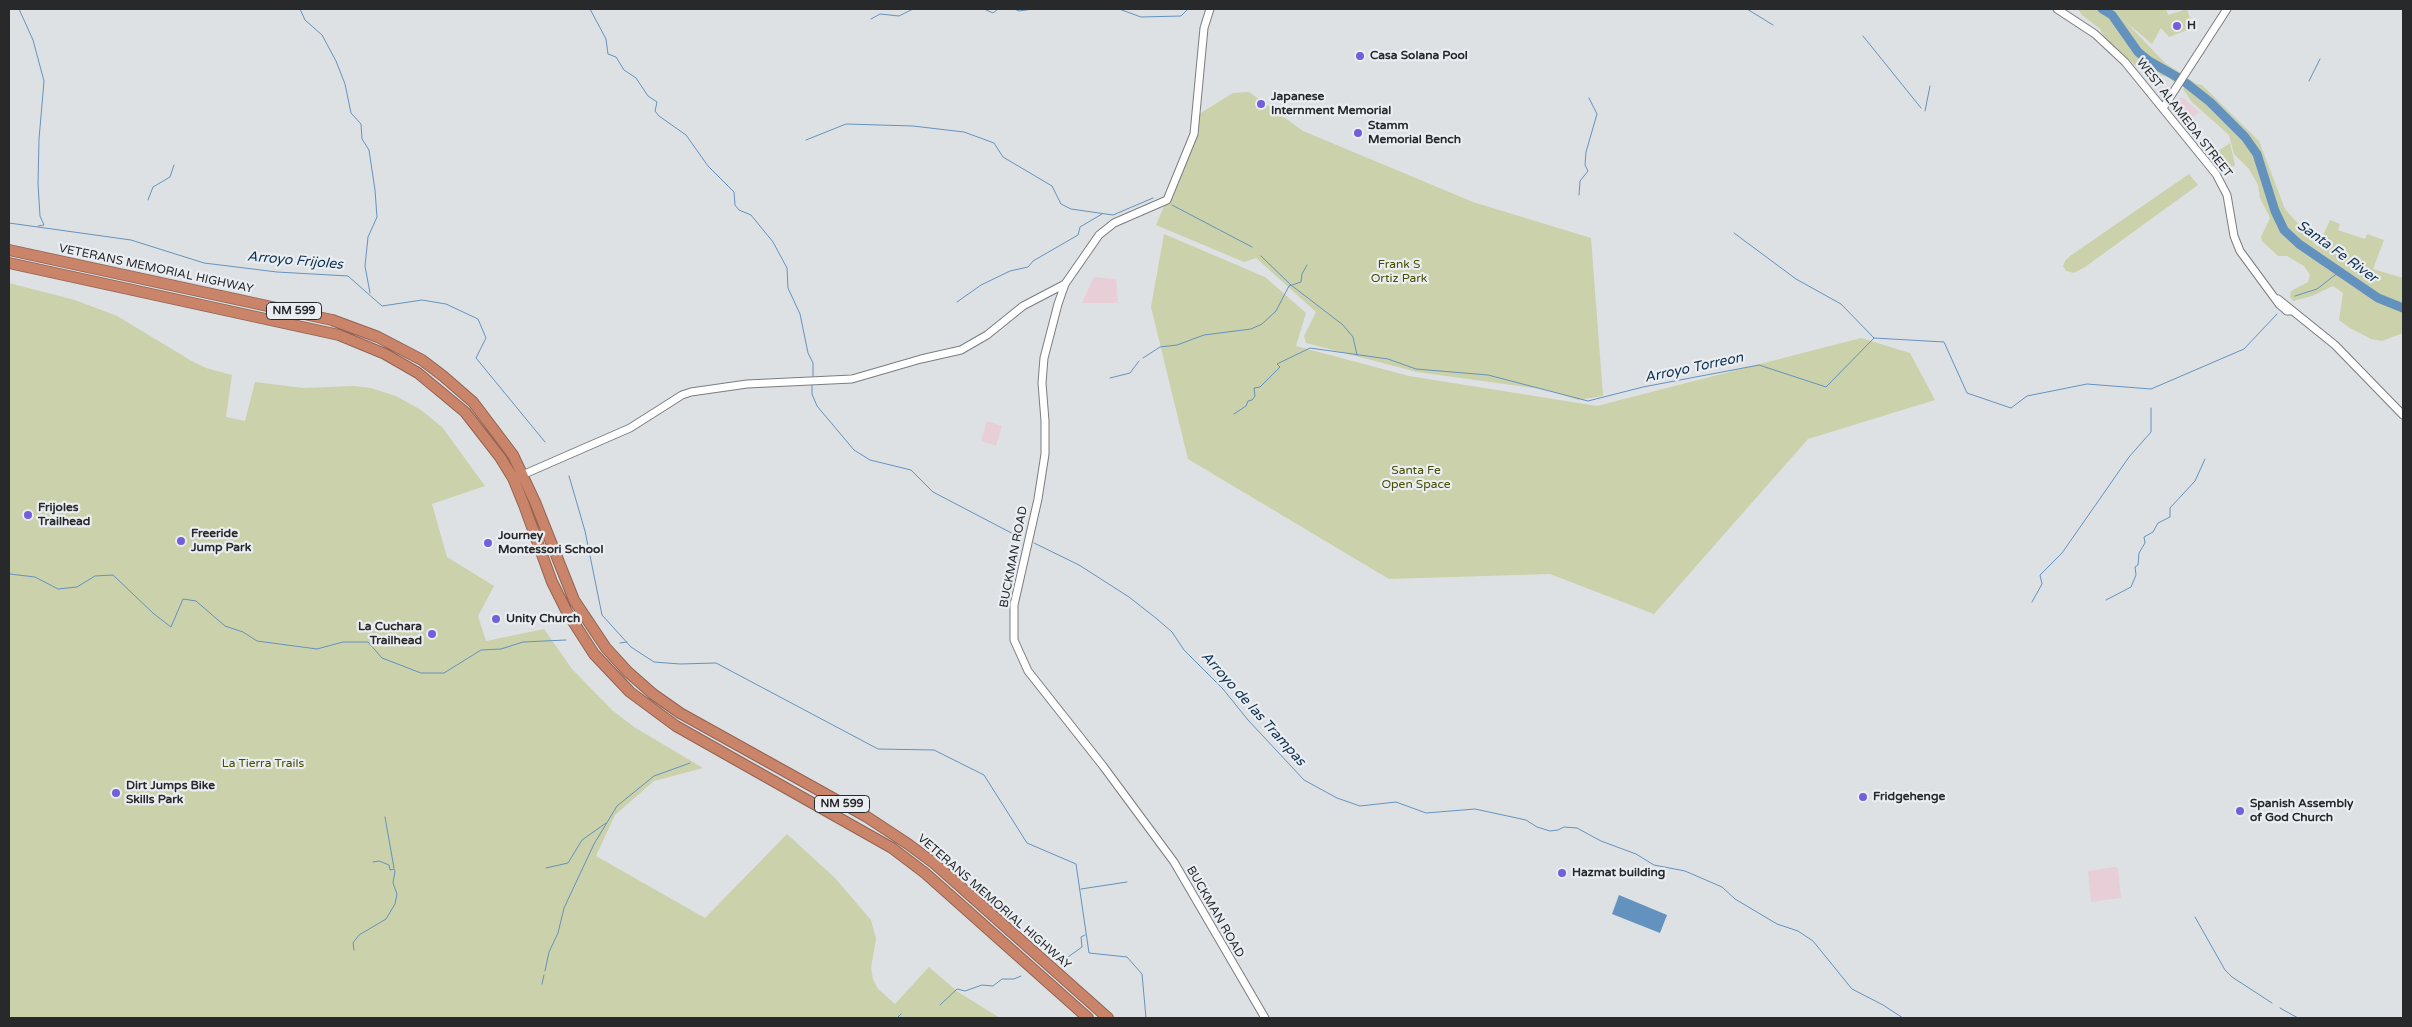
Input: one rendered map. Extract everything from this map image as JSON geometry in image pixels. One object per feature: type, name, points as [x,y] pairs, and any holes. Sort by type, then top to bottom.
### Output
[{"type":"highway","name":"VETERANS MEMORIAL HIGHWAY","points":[[9,250],[332,320],[378,337],[422,360],[467,397],[499,434],[524,474],[574,600],[606,648],[640,684],[680,713],[867,818],[908,844],[935,864],[1108,1018]]},
{"type":"highway","name":"VETERANS MEMORIAL HIGHWAY","points":[[9,263],[312,329],[366,345],[411,368],[441,390],[465,412],[482,432],[512,478],[552,582],[567,612],[594,654],[630,692],[676,726],[892,848],[924,873],[1088,1018]]},
{"type":"street","name":"BUCKMAN ROAD","points":[[1210,9],[1204,28],[1194,134],[1167,200],[1107,228],[1094,242],[1065,284],[1044,358],[1042,383],[1045,454],[1034,516],[1014,605],[1014,640],[1028,671],[1103,766],[1174,862],[1265,1018]]},
{"type":"street","name":"WEST ALAMEDA STREET","points":[[2057,9],[2096,34],[2125,62],[2221,181],[2228,198],[2238,248],[2279,304],[2287,311],[2292,311],[2341,350],[2403,415]]},
{"type":"street","points":[[2163,108],[2227,9]]},
{"type":"street","points":[[512,478],[630,428],[682,395],[697,390],[746,384],[852,379],[921,358],[962,350],[986,335],[1023,306],[1065,284]]},
{"type":"shaded area","points":[[2182,97],[2200,112],[2184,123],[2174,108],[2179,98]]},
{"type":"shaded area","points":[[1094,277],[1116,279],[1118,303],[1082,303]]},
{"type":"shaded area","points":[[987,421],[1002,426],[996,446],[981,441]]},
{"type":"shaded area","points":[[2115,867],[2118,869],[2121,898],[2091,902],[2088,871]]},
{"type":"green space","points":[[2078,9],[2166,9],[2168,15],[2187,9],[2193,28],[2169,37],[2161,28],[2152,44],[2126,22],[2165,63],[2181,73],[2174,83],[2169,77],[2146,73],[2104,37],[2100,29],[2082,15]]},
{"type":"green space","points":[[2189,79],[2202,85],[2259,141],[2285,209],[2318,247],[2330,220],[2340,224],[2338,230],[2365,239],[2367,234],[2384,240],[2373,269],[2403,278],[2403,333],[2382,341],[2371,339],[2350,328],[2339,320],[2343,293],[2333,286],[2312,296],[2293,301],[2290,297],[2291,291],[2308,282],[2310,275],[2304,266],[2287,256],[2278,256],[2262,241],[2261,237],[2270,218],[2260,198],[2258,185],[2249,169],[2234,154],[2229,135],[2192,102],[2183,89]]},
{"type":"green space","name":"Frank S Ortiz Park","points":[[1249,92],[1303,131],[1473,202],[1591,238],[1603,396],[1578,400],[1548,390],[1417,372],[1306,343],[1304,336],[1316,312],[1256,258],[1244,262],[1156,225],[1186,155],[1196,116],[1233,93]]},
{"type":"green space","points":[[2230,143],[2235,165],[2222,173],[2209,157]]},
{"type":"green space","points":[[2189,174],[2198,185],[2085,267],[2074,273],[2066,271],[2063,266],[2070,256]]},
{"type":"green space","name":"Santa Fe Open Space","points":[[1164,234],[1265,277],[1306,313],[1296,346],[1409,376],[1597,406],[1861,338],[1910,353],[1935,400],[1808,439],[1654,614],[1550,574],[1389,579],[1188,459],[1151,307]]},
{"type":"green space","name":"La Tierra Trails","points":[[9,283],[75,300],[117,316],[190,360],[206,368],[232,375],[226,417],[245,421],[255,382],[303,388],[354,386],[371,388],[396,396],[421,410],[442,427],[485,486],[432,504],[447,557],[494,586],[478,616],[486,641],[544,629],[572,669],[612,710],[634,727],[703,768],[654,781],[615,815],[596,856],[705,918],[787,834],[835,878],[871,920],[876,939],[871,968],[873,979],[878,989],[895,1004],[929,967],[958,992],[1000,1018],[9,1018]]},
{"type":"water","points":[[1619,895],[1667,915],[1660,933],[1612,914]]},
{"type":"waterway","points":[[19,9],[33,40],[44,81],[39,139],[38,184],[40,216],[44,225],[38,226]]},
{"type":"waterway","points":[[300,9],[305,20],[322,35],[336,61],[345,84],[351,113],[361,124],[362,139],[369,150],[377,217],[368,237],[365,266],[370,293]]},
{"type":"waterway","name":"Arroyo de las Trampas","points":[[590,9],[606,39],[608,54],[616,57],[624,70],[636,78],[648,96],[657,102],[655,111],[659,116],[686,135],[708,166],[734,192],[735,205],[739,210],[751,215],[773,242],[787,268],[788,288],[800,314],[808,353],[813,363],[813,377]]},
{"type":"waterway","points":[[871,19],[880,14],[899,16],[913,9]]},
{"type":"waterway","points":[[984,9],[993,13],[998,9]]},
{"type":"waterway","points":[[1014,9],[1019,11],[1033,9]]},
{"type":"waterway","points":[[1065,9],[1119,9],[1141,17],[1181,16],[1188,9]]},
{"type":"waterway","points":[[1747,9],[1773,25]]},
{"type":"waterway","name":"Santa Fe River","points":[[2102,9],[2112,15],[2138,52],[2149,61],[2177,77]]},
{"type":"waterway","points":[[1863,36],[1921,108]]},
{"type":"waterway","points":[[2309,81],[2320,59]]},
{"type":"waterway","name":"Santa Fe River","points":[[2186,83],[2210,102],[2245,137],[2257,154],[2275,211],[2284,230],[2299,244],[2378,298],[2403,308]]},
{"type":"waterway","points":[[1925,111],[1930,86]]},
{"type":"waterway","points":[[1579,195],[1580,181],[1588,171],[1585,165],[1586,152],[1597,114],[1589,98]]},
{"type":"waterway","points":[[806,140],[846,124],[913,126],[964,132],[994,143],[1003,157],[1052,186],[1061,204],[1071,209],[1113,215],[1153,198]]},
{"type":"waterway","points":[[148,200],[153,187],[170,177],[174,165]]},
{"type":"waterway","points":[[1172,205],[1252,247]]},
{"type":"waterway","points":[[957,302],[981,285],[1010,271],[1028,267],[1033,261],[1078,235],[1080,227],[1102,214]]},
{"type":"waterway","name":"Arroyo Frijoles","points":[[9,223],[131,240],[204,263],[277,272],[348,276],[382,306],[422,300],[446,304],[478,319],[486,338],[476,358],[545,442]]},
{"type":"waterway","points":[[1734,233],[1796,279],[1841,304],[1874,338]]},
{"type":"waterway","points":[[1261,256],[1291,285],[1343,325],[1353,337],[1357,355]]},
{"type":"waterway","points":[[1143,358],[1160,347],[1177,345],[1204,335],[1251,329],[1262,324],[1276,311],[1289,286],[1301,282],[1302,274],[1307,265]]},
{"type":"waterway","points":[[2295,296],[2317,289],[2339,272]]},
{"type":"waterway","name":"Arroyo Torreon","points":[[1234,414],[1246,406],[1248,401],[1252,400],[1255,396],[1254,388],[1260,387],[1280,367],[1277,364],[1310,348],[1388,359],[1416,369],[1488,375],[1588,401],[1643,387],[1759,365],[1826,387],[1874,338],[1944,342],[1967,393],[2011,408],[2027,396],[2087,384],[2151,389],[2244,349],[2277,314]]},
{"type":"waterway","points":[[1110,378],[1130,373],[1139,361]]},
{"type":"waterway","name":"Arroyo de las Trampas","points":[[812,384],[812,394],[817,406],[854,450],[870,460],[911,470],[933,492],[1021,538]]},
{"type":"waterway","points":[[2032,602],[2042,584],[2040,575],[2062,553],[2129,457],[2151,432],[2151,408]]},
{"type":"waterway","points":[[2106,600],[2131,587],[2136,575],[2135,567],[2138,565],[2139,553],[2145,543],[2144,537],[2153,532],[2158,523],[2170,517],[2170,508],[2195,481],[2205,459]]},
{"type":"waterway","points":[[569,476],[585,531],[602,615],[631,647],[654,662],[680,664],[716,663],[878,749],[934,750],[984,775],[1027,843],[1076,864],[1089,953],[1127,957],[1142,974],[1146,1018]]},
{"type":"waterway","name":"Arroyo de las Trampas","points":[[1034,543],[1079,565],[1129,597],[1172,632],[1184,650],[1223,689],[1248,720],[1304,780],[1337,798],[1360,806],[1396,802],[1426,813],[1475,809],[1526,820],[1537,827],[1550,831],[1564,827],[1577,828],[1601,841],[1636,854],[1654,865],[1685,871],[1722,887],[1735,899],[1777,924],[1798,931],[1813,941],[1852,989],[1903,1018]]},
{"type":"waterway","points":[[9,570],[10,574],[35,577],[58,589],[77,587],[95,576],[113,575],[154,614],[171,627],[183,599],[196,601],[225,626],[243,632],[257,641],[317,649],[343,642],[368,642],[382,658],[421,673],[444,673],[481,650],[501,649],[523,642],[566,640]]},
{"type":"waterway","points":[[620,643],[627,642]]},
{"type":"waterway","points":[[545,971],[549,952],[558,933],[564,908],[594,844],[617,806],[654,776],[690,763]]},
{"type":"waterway","points":[[385,817],[394,868]]},
{"type":"waterway","points":[[546,868],[568,863],[582,840],[606,823]]},
{"type":"waterway","points":[[354,950],[353,943],[359,935],[386,919],[395,904],[397,894],[393,883],[394,869],[390,870],[389,865],[379,861],[373,862]]},
{"type":"waterway","points":[[1081,889],[1127,882]]},
{"type":"waterway","points":[[2195,917],[2225,970],[2232,977],[2272,1003]]},
{"type":"waterway","points":[[1068,957],[1082,947],[1081,937],[1085,935]]},
{"type":"waterway","points":[[542,984],[544,975]]},
{"type":"waterway","points":[[940,1005],[957,989],[965,991],[982,985],[993,986],[1002,979],[1014,979],[1021,976]]},
{"type":"waterway","points":[[2280,1008],[2298,1018]]},
{"type":"waterway","points":[[897,1018],[901,1014]]},
{"type":"place","name":"H","points":[[2177,26]]},
{"type":"place","name":"Casa Solana Pool","points":[[1360,56]]},
{"type":"place","name":"Japanese Internment Memorial","points":[[1261,104]]},
{"type":"place","name":"Stamm Memorial Bench","points":[[1358,133]]},
{"type":"place","name":"Frijoles Trailhead","points":[[28,515]]},
{"type":"place","name":"Freeride Jump Park","points":[[181,541]]},
{"type":"place","name":"Journey Montessori School","points":[[488,543]]},
{"type":"place","name":"Unity Church","points":[[496,619]]},
{"type":"place","name":"La Cuchara Trailhead","points":[[432,634]]},
{"type":"place","name":"Dirt Jumps Bike Skills Park","points":[[116,793]]},
{"type":"place","name":"Fridgehenge","points":[[1863,797]]},
{"type":"place","name":"Spanish Assembly of God Church","points":[[2240,811]]},
{"type":"place","name":"Hazmat building","points":[[1562,873]]}]
